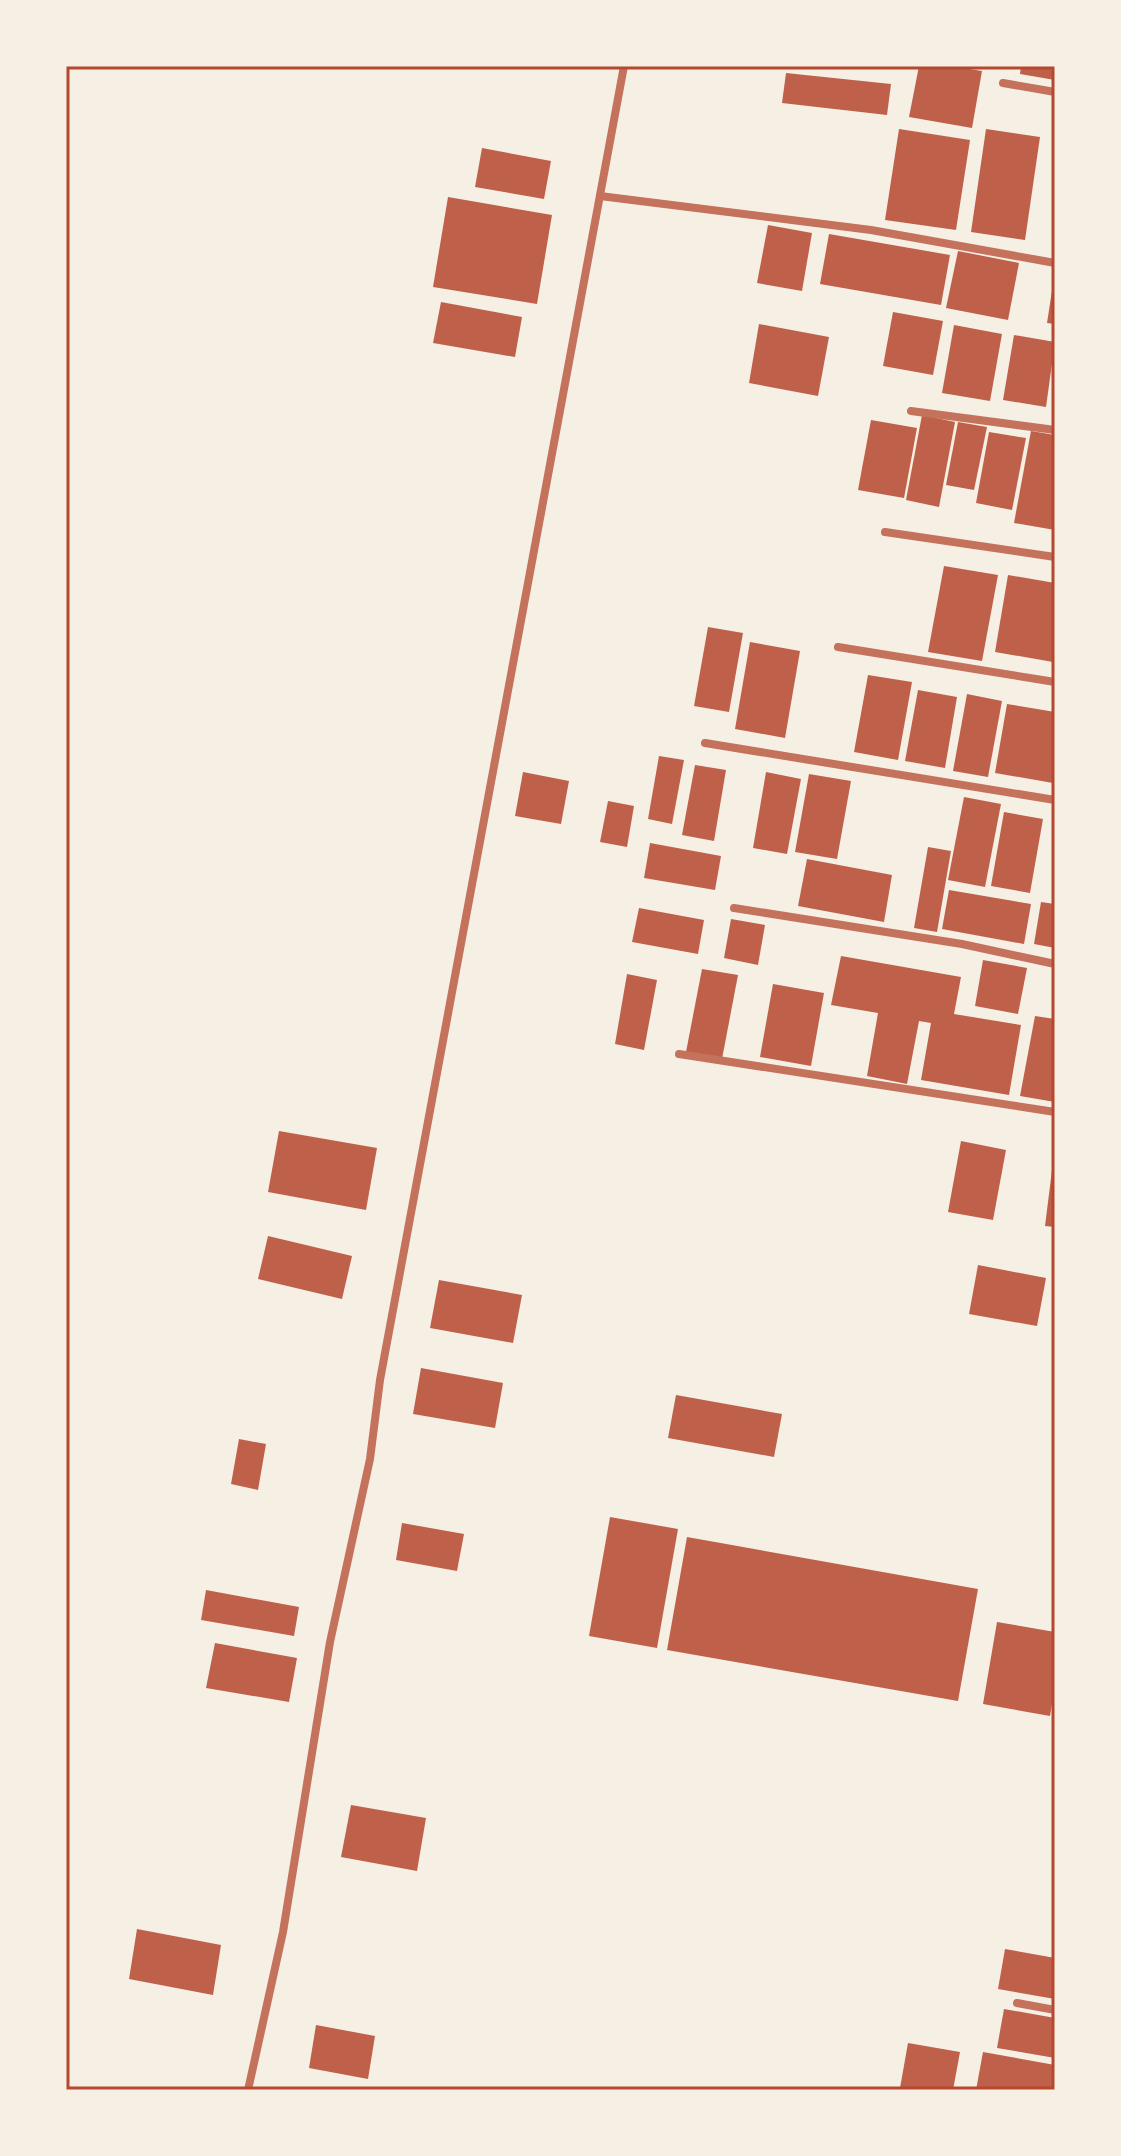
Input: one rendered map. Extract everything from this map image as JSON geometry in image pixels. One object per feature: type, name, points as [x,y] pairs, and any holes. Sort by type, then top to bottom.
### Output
[{"type":"street","points":[[248,2090],[283,1932],[330,1642],[370,1459],[380,1380],[624,66]]},
{"type":"street","points":[[1003,83],[1055,92]]},
{"type":"street","points":[[600,196],[871,230],[1055,263]]},
{"type":"street","points":[[911,411],[1055,430]]},
{"type":"street","points":[[885,532],[1055,557]]},
{"type":"street","points":[[838,647],[1055,682]]},
{"type":"street","points":[[705,743],[1055,800]]},
{"type":"street","points":[[734,908],[962,944],[1055,964]]},
{"type":"street","points":[[679,1054],[1055,1112]]},
{"type":"street","points":[[1017,2003],[1055,2010]]},
{"type":"building","points":[[919,66],[951,66],[982,71],[972,128],[909,117]]},
{"type":"building","points":[[1021,66],[1055,66],[1055,80],[1020,74]]},
{"type":"building","points":[[786,73],[891,84],[887,115],[782,103]]},
{"type":"building","points":[[899,129],[970,140],[956,230],[885,220]]},
{"type":"building","points":[[986,129],[1040,137],[1025,240],[971,232]]},
{"type":"building","points":[[482,148],[551,161],[544,199],[475,187]]},
{"type":"building","points":[[448,197],[552,215],[537,304],[433,287]]},
{"type":"building","points":[[768,225],[812,233],[802,291],[757,283]]},
{"type":"building","points":[[829,234],[950,255],[941,305],[820,284]]},
{"type":"building","points":[[958,251],[1019,263],[1008,320],[946,308]]},
{"type":"building","points":[[1055,284],[1055,324],[1047,323]]},
{"type":"building","points":[[441,302],[522,317],[515,357],[433,343]]},
{"type":"building","points":[[893,312],[943,321],[933,375],[883,366]]},
{"type":"building","points":[[759,324],[829,337],[818,396],[749,383]]},
{"type":"building","points":[[954,325],[1002,334],[990,401],[942,393]]},
{"type":"building","points":[[1014,335],[1055,342],[1046,407],[1003,400]]},
{"type":"building","points":[[922,415],[955,422],[939,507],[906,500]]},
{"type":"building","points":[[871,420],[917,428],[904,498],[858,490]]},
{"type":"building","points":[[958,422],[987,427],[974,490],[946,485]]},
{"type":"building","points":[[1031,431],[1055,435],[1055,530],[1014,523]]},
{"type":"building","points":[[989,432],[1026,438],[1012,510],[976,503]]},
{"type":"building","points":[[944,566],[998,575],[982,661],[928,652]]},
{"type":"building","points":[[1008,575],[1055,583],[1053,662],[995,652]]},
{"type":"building","points":[[708,627],[743,633],[729,712],[694,706]]},
{"type":"building","points":[[750,642],[800,651],[785,738],[735,729]]},
{"type":"building","points":[[868,675],[912,682],[898,760],[854,752]]},
{"type":"building","points":[[918,690],[957,697],[945,768],[905,761]]},
{"type":"building","points":[[967,694],[1002,701],[988,777],[953,771]]},
{"type":"building","points":[[1007,704],[1055,712],[1053,783],[995,773]]},
{"type":"building","points":[[659,756],[684,760],[672,824],[648,819]]},
{"type":"building","points":[[695,765],[726,770],[714,841],[682,835]]},
{"type":"building","points":[[523,772],[569,781],[561,824],[515,816]]},
{"type":"building","points":[[766,772],[801,779],[787,854],[753,848]]},
{"type":"building","points":[[809,774],[851,781],[837,859],[795,852]]},
{"type":"building","points":[[964,797],[1001,804],[985,887],[948,880]]},
{"type":"building","points":[[608,801],[634,806],[627,847],[600,842]]},
{"type":"building","points":[[1004,812],[1043,819],[1030,893],[991,886]]},
{"type":"building","points":[[650,843],[721,856],[715,890],[644,878]]},
{"type":"building","points":[[928,847],[951,851],[937,932],[914,928]]},
{"type":"building","points":[[807,859],[892,875],[884,922],[798,906]]},
{"type":"building","points":[[949,890],[1031,904],[1024,944],[942,929]]},
{"type":"building","points":[[1041,902],[1055,904],[1055,948],[1034,944]]},
{"type":"building","points":[[639,908],[704,920],[698,954],[632,942]]},
{"type":"building","points":[[731,919],[765,925],[758,965],[724,958]]},
{"type":"building","points":[[841,956],[961,977],[954,1014],[1021,1025],[1009,1095],[921,1080],[931,1023],[919,1021],[907,1084],[867,1076],[878,1013],[831,1005]]},
{"type":"building","points":[[983,960],[1027,968],[1018,1014],[975,1006]]},
{"type":"building","points":[[702,969],[738,975],[722,1059],[686,1052]]},
{"type":"building","points":[[627,974],[657,980],[644,1050],[615,1044]]},
{"type":"building","points":[[773,984],[824,993],[811,1066],[760,1057]]},
{"type":"building","points":[[1035,1016],[1055,1019],[1055,1102],[1020,1096]]},
{"type":"building","points":[[279,1131],[377,1148],[366,1210],[268,1192]]},
{"type":"building","points":[[961,1141],[1006,1150],[993,1220],[948,1212]]},
{"type":"building","points":[[1055,1162],[1055,1227],[1045,1226]]},
{"type":"building","points":[[268,1236],[352,1256],[342,1299],[258,1279]]},
{"type":"building","points":[[978,1265],[1046,1278],[1037,1326],[969,1314]]},
{"type":"building","points":[[439,1280],[522,1295],[513,1343],[430,1328]]},
{"type":"building","points":[[421,1368],[503,1383],[495,1428],[413,1414]]},
{"type":"building","points":[[676,1395],[782,1414],[774,1457],[668,1438]]},
{"type":"building","points":[[239,1439],[266,1444],[258,1490],[231,1484]]},
{"type":"building","points":[[610,1517],[678,1529],[657,1648],[589,1636]]},
{"type":"building","points":[[402,1523],[464,1534],[457,1571],[396,1560]]},
{"type":"building","points":[[687,1537],[978,1589],[958,1701],[667,1650]]},
{"type":"building","points":[[206,1590],[299,1607],[294,1636],[201,1620]]},
{"type":"building","points":[[997,1622],[1055,1632],[1055,1686],[1050,1716],[983,1704]]},
{"type":"building","points":[[215,1643],[297,1658],[289,1702],[206,1688]]},
{"type":"building","points":[[351,1805],[426,1818],[417,1871],[341,1857]]},
{"type":"building","points":[[137,1929],[221,1945],[213,1995],[129,1979]]},
{"type":"building","points":[[1005,1949],[1055,1958],[1055,1999],[998,1989]]},
{"type":"building","points":[[1004,2009],[1055,2018],[1055,2058],[997,2048]]},
{"type":"building","points":[[316,2025],[375,2036],[368,2079],[309,2068]]},
{"type":"building","points":[[908,2043],[960,2052],[953,2090],[900,2088]]},
{"type":"building","points":[[983,2052],[1055,2065],[1055,2090],[976,2090]]}]
